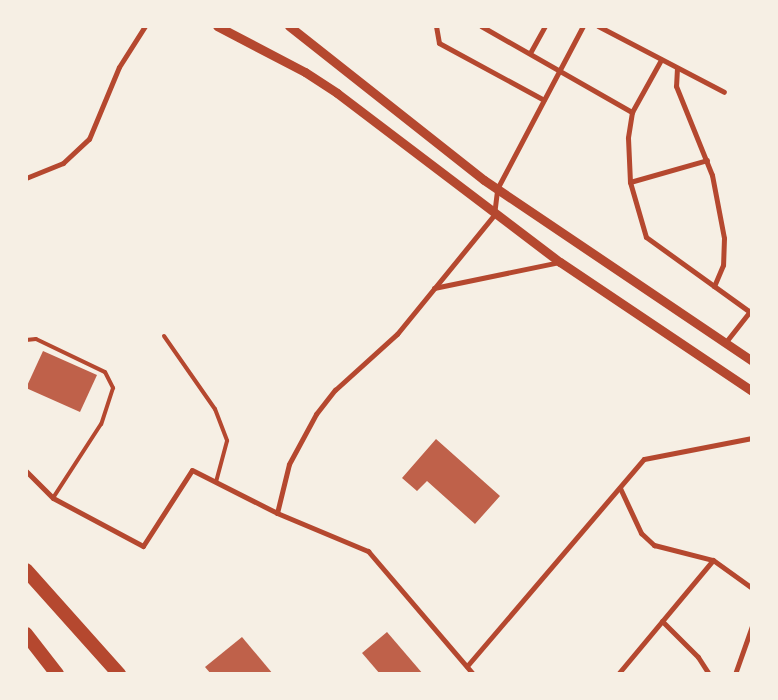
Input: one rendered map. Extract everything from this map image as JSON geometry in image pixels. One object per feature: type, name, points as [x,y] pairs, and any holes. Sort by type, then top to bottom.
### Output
[{"type":"highway","points":[[26,570],[119,674]]},
{"type":"highway","points":[[26,634],[57,674]]},
{"type":"street","points":[[26,178],[63,163],[89,139],[119,67],[145,26]]},
{"type":"street","points":[[217,26],[305,72],[329,88],[494,215],[560,262],[752,391]]},
{"type":"street","points":[[289,26],[497,189],[752,360]]},
{"type":"street","points":[[436,26],[439,43],[544,100]]},
{"type":"street","points":[[482,26],[632,112]]},
{"type":"street","points":[[530,53],[545,26]]},
{"type":"street","points":[[277,513],[289,464],[316,414],[335,390],[397,334],[494,215],[497,189],[583,26]]},
{"type":"street","points":[[598,26],[724,92]]},
{"type":"street","points":[[662,60],[632,112],[628,138],[630,182],[646,237],[751,311],[725,343]]},
{"type":"street","points":[[677,68],[676,86],[707,160],[725,247],[723,265],[714,286]]},
{"type":"street","points":[[630,182],[707,160]]},
{"type":"street","points":[[434,288],[560,262]]},
{"type":"street","points":[[467,666],[644,459],[752,438]]},
{"type":"street","points":[[26,471],[53,498],[143,546],[192,470],[277,513],[368,551],[474,674]]},
{"type":"street","points":[[620,488],[641,533],[654,545],[713,560],[752,588]]},
{"type":"street","points":[[618,674],[713,560]]},
{"type":"street","points":[[662,622],[698,657],[710,674]]},
{"type":"street","points":[[735,674],[752,626]]},
{"type":"lane","points":[[164,336],[215,410],[227,441],[216,482]]},
{"type":"lane","points":[[26,340],[36,339],[105,372],[113,388],[101,424],[53,498]]},
{"type":"building","points":[[43,351],[97,375],[80,412],[26,388]]},
{"type":"building","points":[[436,439],[500,496],[475,524],[427,481],[417,491],[402,478]]},
{"type":"building","points":[[387,632],[423,674],[380,674],[362,653]]},
{"type":"building","points":[[242,637],[273,674],[211,674],[205,667]]}]
